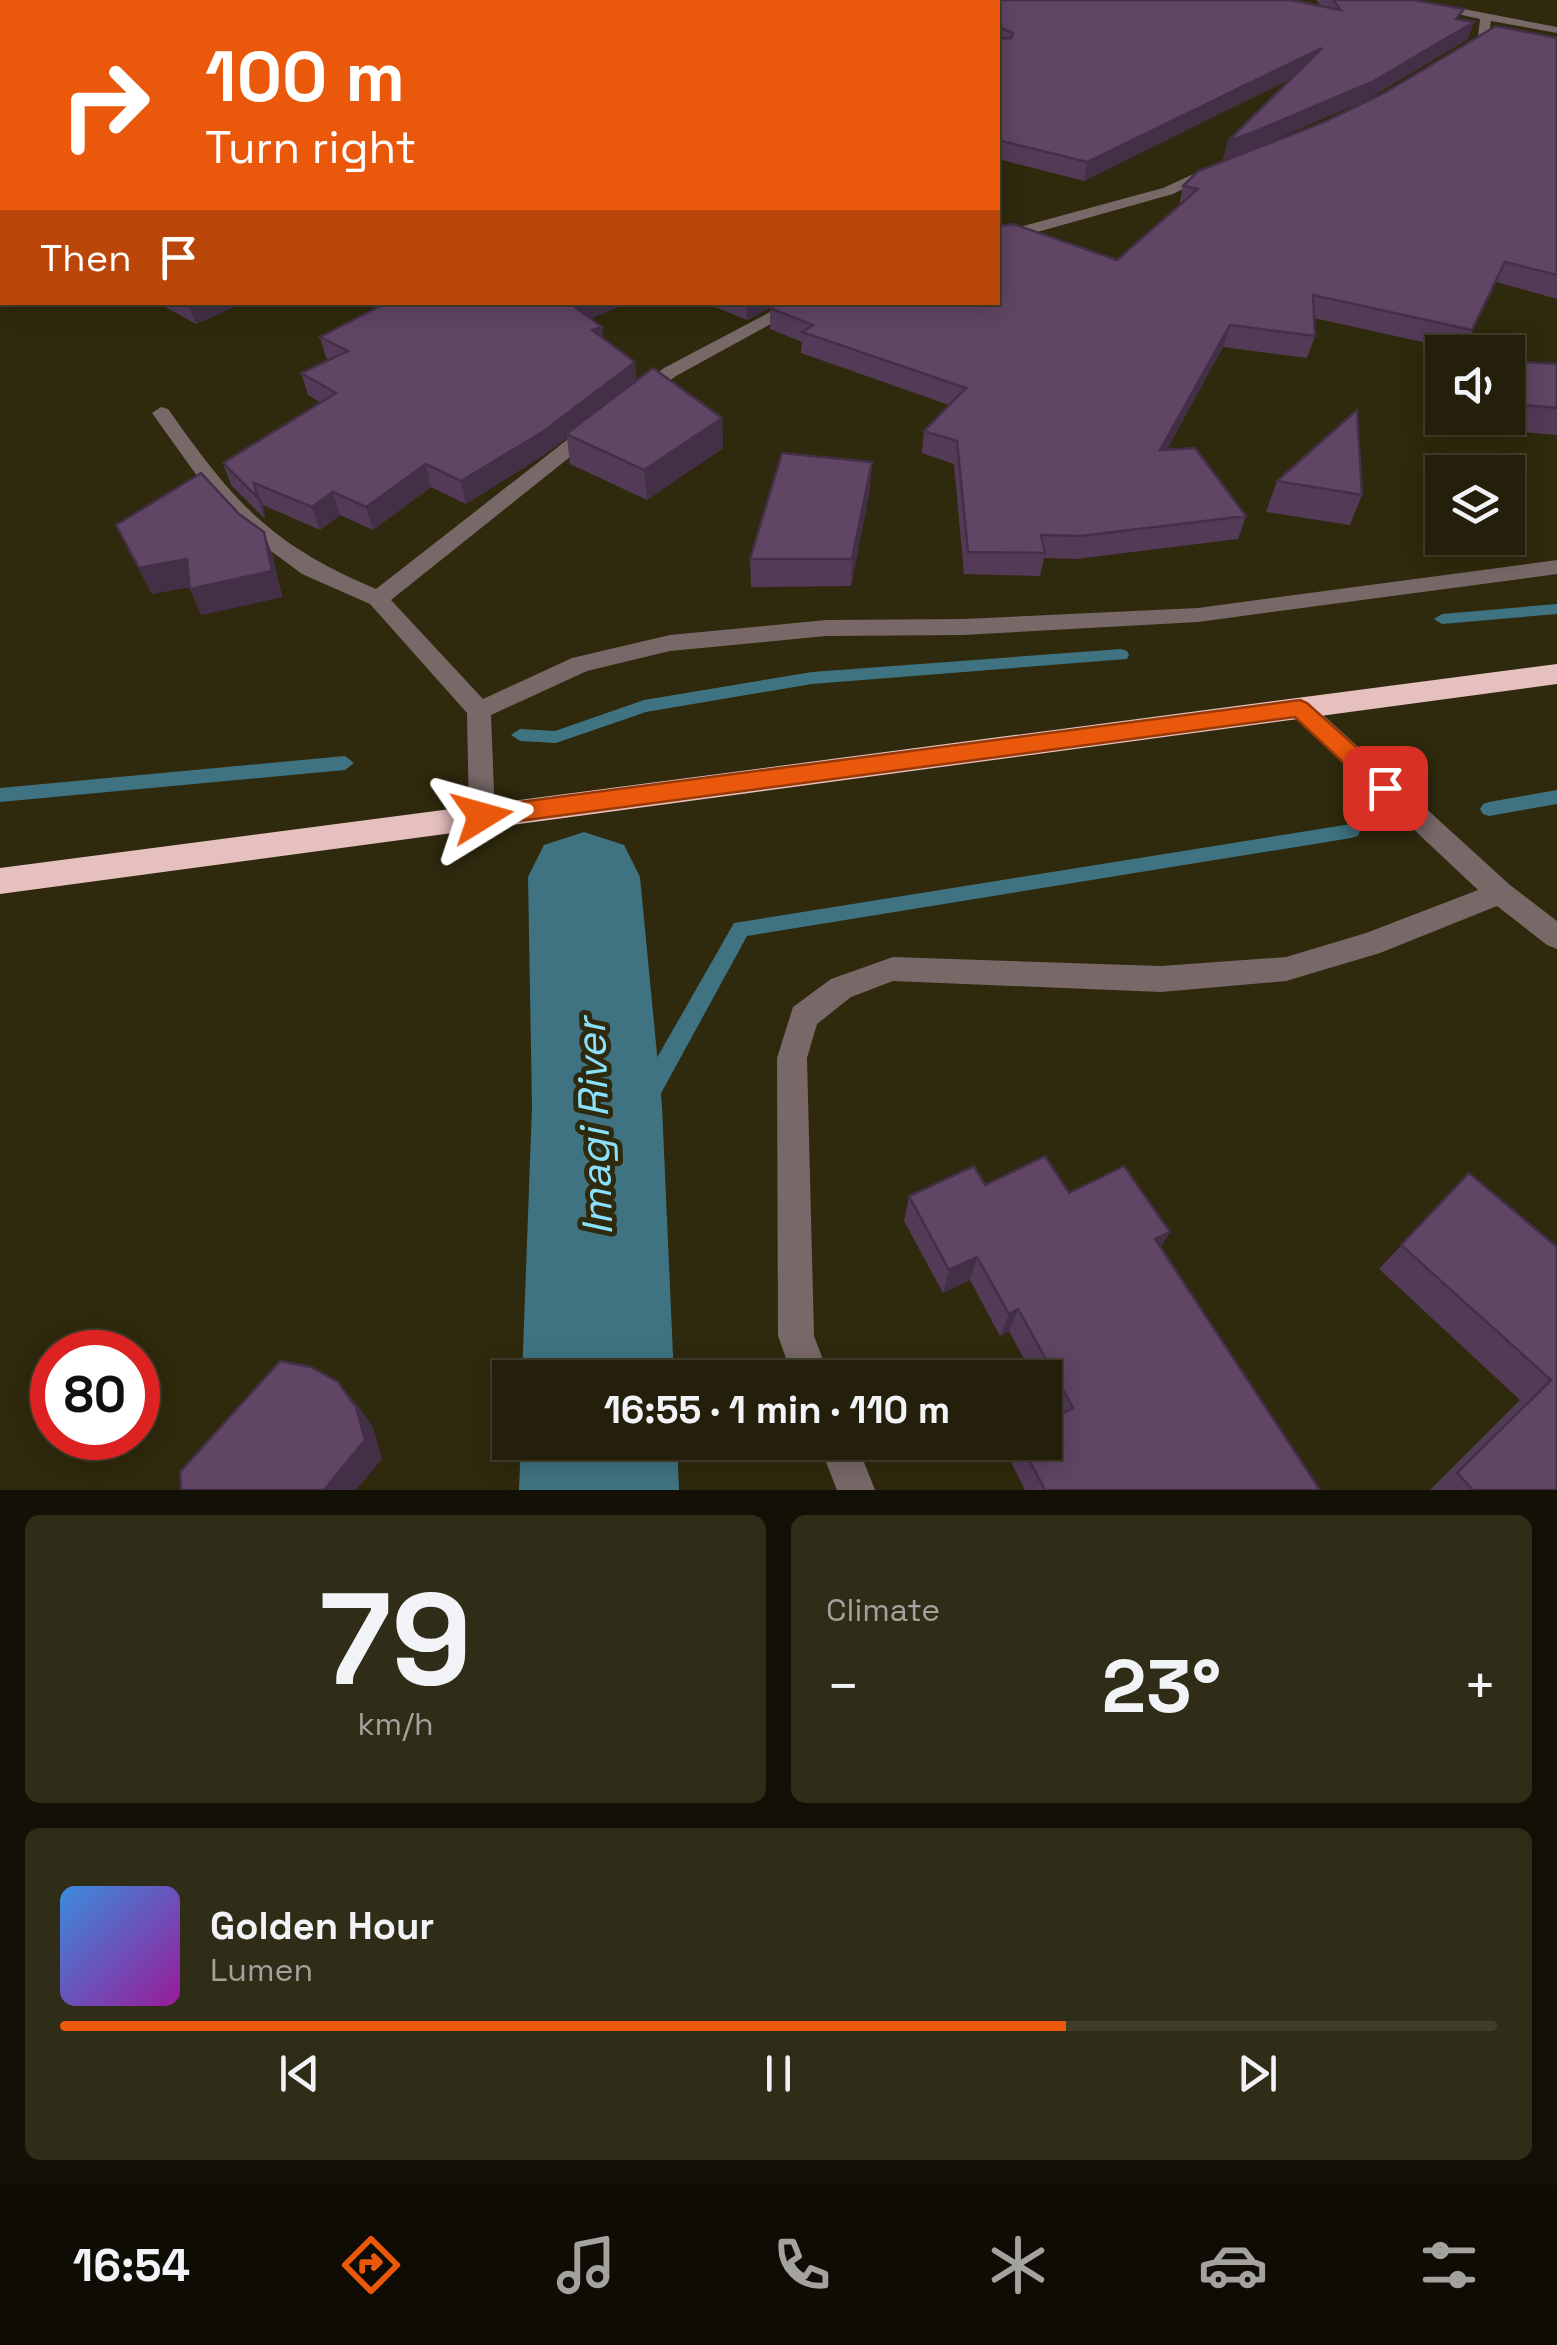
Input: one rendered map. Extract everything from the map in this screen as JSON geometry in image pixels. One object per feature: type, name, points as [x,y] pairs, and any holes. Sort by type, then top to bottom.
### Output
[{"type":"highway","points":[[0,880],[1557,674]]},
{"type":"street","points":[[1400,0],[1557,30]]},
{"type":"street","points":[[1455,60],[1484,38],[1486,18]]},
{"type":"street","points":[[1000,237],[1168,190],[1240,159]]},
{"type":"street","points":[[378,598],[670,372],[793,305]]},
{"type":"street","points":[[160,413],[216,490],[260,536],[304,566],[378,598],[479,711],[482,816]]},
{"type":"street","points":[[479,711],[580,664],[670,643],[826,628],[963,627],[1198,616],[1557,567]]},
{"type":"street","points":[[1300,708],[1500,893],[1557,937]]},
{"type":"street","points":[[805,1360],[796,1336],[792,1058],[804,1016],[841,988],[892,969],[1161,979],[1286,969],[1370,944],[1500,893]]},
{"type":"street","points":[[845,1460],[856,1490]]},
{"type":"building","points":[[1000,0],[1291,0],[1341,10],[1333,0],[1413,0],[1464,9],[1456,19],[1474,22],[1372,82],[1251,133],[1228,141],[1322,48],[1087,162],[1000,140],[1000,39],[1011,38],[1013,33],[1000,28]]},
{"type":"building","points":[[1496,26],[1557,38],[1557,275],[1505,262],[1472,330],[1313,295],[1315,336],[1230,325],[1160,450],[1195,448],[1246,516],[1081,536],[1041,535],[1045,553],[968,552],[957,441],[924,431],[966,388],[802,332],[813,325],[770,308],[1000,305],[1000,226],[1013,224],[1117,260],[1198,189],[1183,186],[1198,171],[1324,122],[1386,92]]},
{"type":"building","points":[[382,305],[572,305],[602,327],[592,330],[635,362],[544,431],[461,481],[426,464],[366,507],[333,492],[312,507],[254,483],[257,497],[223,463],[336,393],[301,373],[348,351],[320,337]]},
{"type":"building","points":[[1525,362],[1557,364],[1557,408],[1525,405]]},
{"type":"building","points":[[653,368],[722,418],[644,470],[566,434]]},
{"type":"building","points":[[1357,410],[1362,495],[1277,481]]},
{"type":"building","points":[[782,453],[872,462],[852,559],[750,559]]},
{"type":"building","points":[[201,473],[239,514],[264,532],[272,571],[190,589],[187,559],[139,568],[116,525]]},
{"type":"building","points":[[1045,1156],[1069,1193],[1124,1166],[1170,1232],[1155,1239],[1320,1490],[1045,1490],[1029,1460],[1062,1460],[1062,1414],[1073,1408],[1062,1388],[1062,1360],[1046,1360],[1018,1309],[1009,1314],[977,1257],[949,1270],[909,1196],[974,1166],[985,1185]]},
{"type":"building","points":[[1469,1173],[1557,1247],[1557,1490],[1473,1490],[1457,1473],[1551,1380],[1401,1245]]},
{"type":"building","points":[[280,1361],[311,1367],[338,1382],[356,1407],[365,1440],[324,1490],[181,1490],[180,1472]]},
{"type":"waterway","points":[[1442,619],[1557,609]]},
{"type":"waterway","points":[[520,735],[556,737],[644,706],[812,678],[1121,655]]},
{"type":"waterway","points":[[0,795],[345,763]]},
{"type":"waterway","points":[[1489,809],[1557,797]]},
{"type":"waterway","points":[[597,1106],[645,1101],[741,929],[1351,831]]},
{"type":"waterway","name":"Imagi River","points":[[584,877],[597,1106],[598,1360]]},
{"type":"waterway","name":"Imagi River","points":[[599,1460],[599,1490]]},
{"type":"route","points":[[482,816],[1300,708],[1385,788]]}]
